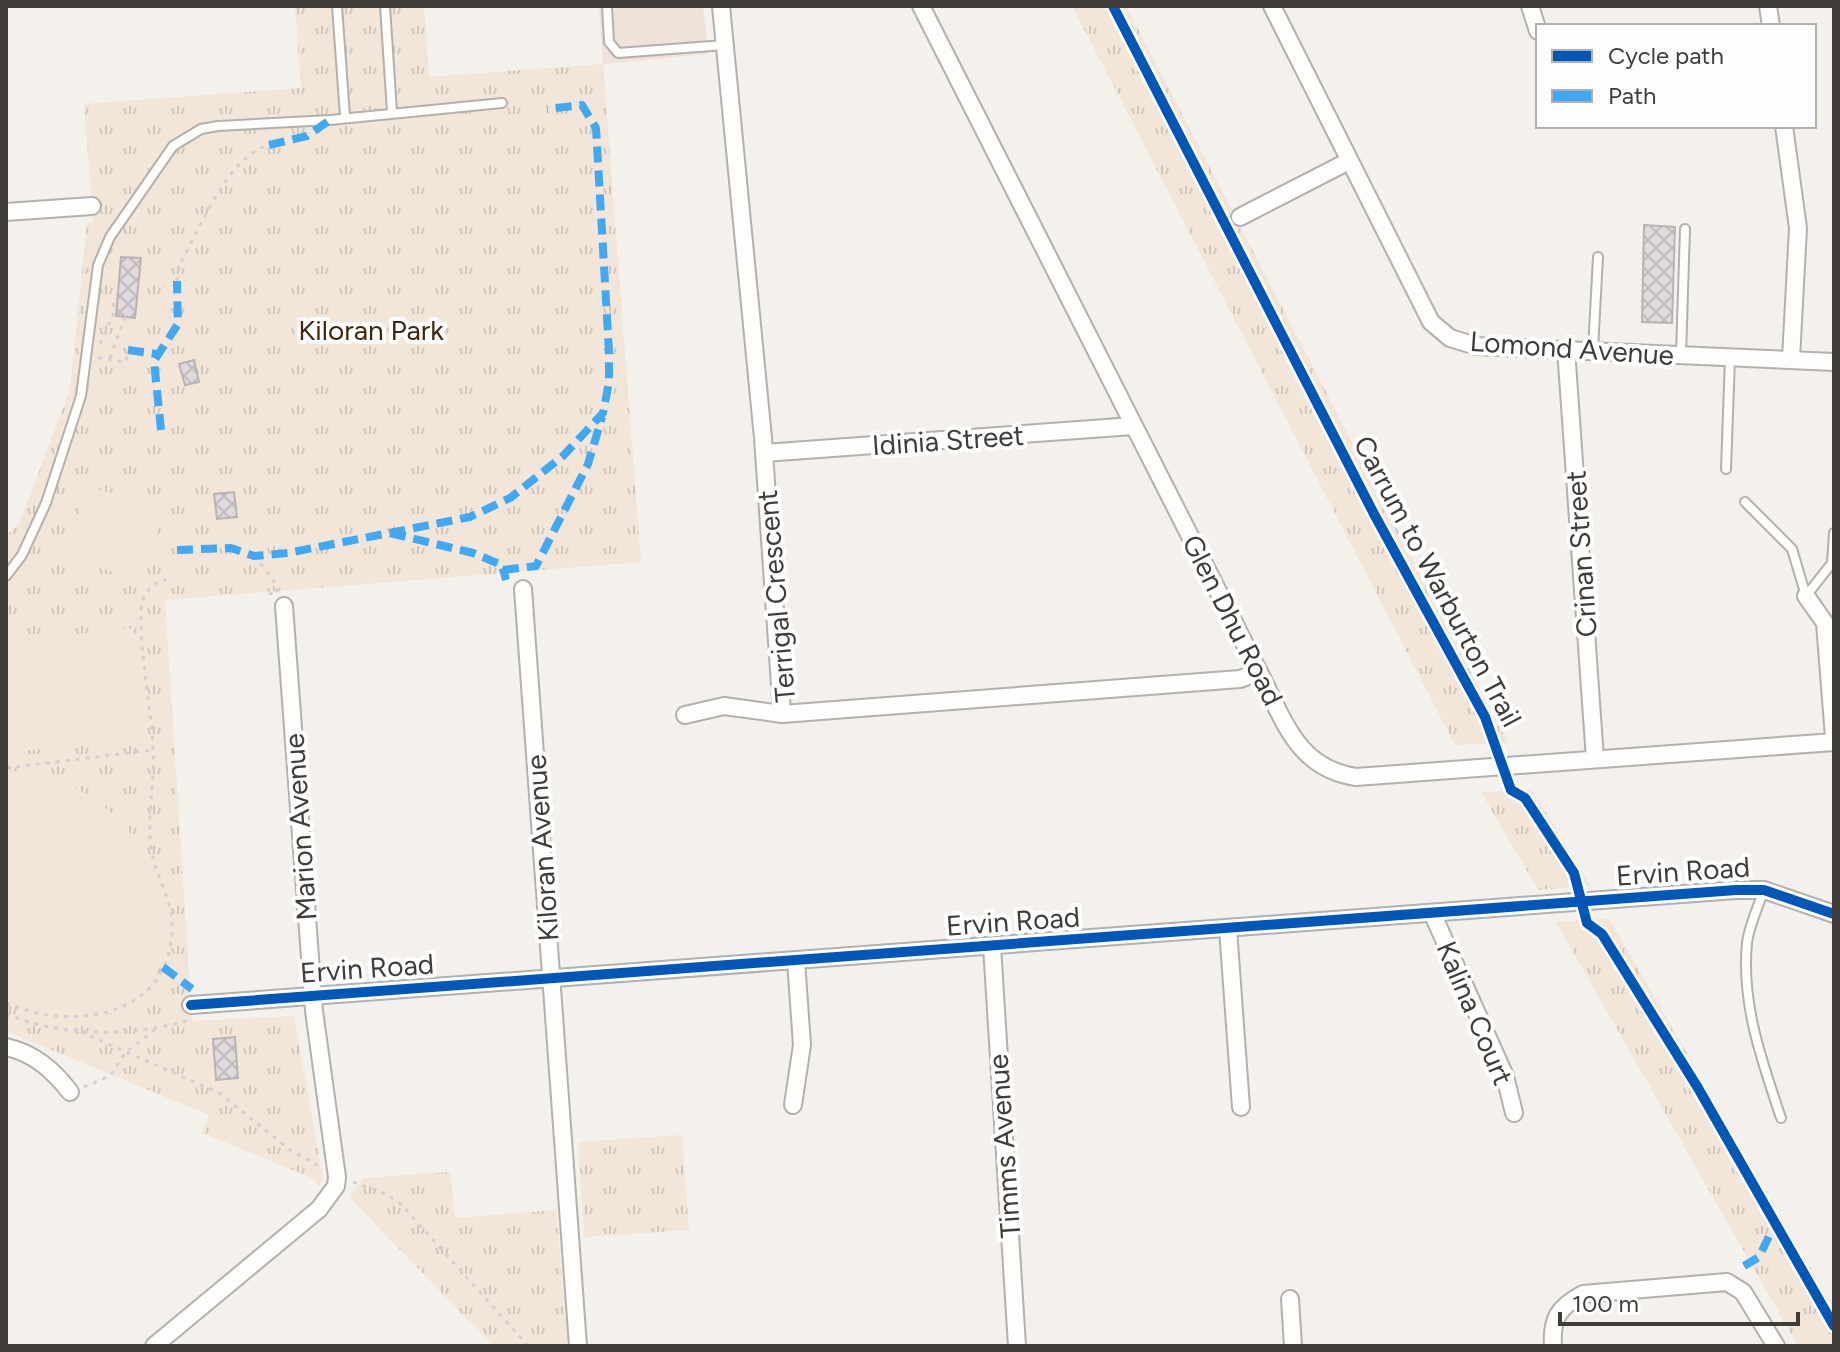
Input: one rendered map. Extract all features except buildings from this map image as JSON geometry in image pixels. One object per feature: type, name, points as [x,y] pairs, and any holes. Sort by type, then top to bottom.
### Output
[{"type":"street","name":"Terrigal Crescent","points":[[721,6],[764,453],[782,714],[1240,679],[1259,672]]},
{"type":"street","name":"Glen Dhu Road","points":[[921,6],[1259,672],[1298,745],[1314,763],[1334,774],[1356,777],[1834,739]]},
{"type":"street","name":"Lomond Avenue","points":[[1272,6],[1431,322],[1450,338],[1476,346],[1834,362]]},
{"type":"street","points":[[1784,128],[1798,228],[1791,359]]},
{"type":"street","points":[[1240,217],[1349,161]]},
{"type":"street","points":[[6,212],[92,206]]},
{"type":"street","name":"Crinan Street","points":[[1566,349],[1595,759]]},
{"type":"street","name":"Idinia Street","points":[[764,453],[1133,426]]},
{"type":"street","name":"Kiloran Avenue","points":[[523,589],[578,1346]]},
{"type":"street","points":[[1806,596],[1825,623],[1834,739]]},
{"type":"street","name":"Marion Avenue","points":[[284,606],[313,996],[337,1177]]},
{"type":"street","points":[[685,715],[724,706],[782,714]]},
{"type":"street","name":"Ervin Road","points":[[190,1013],[313,996],[1764,890],[1834,914]]},
{"type":"street","name":"Kalina Court","points":[[1433,915],[1505,1076],[1514,1113]]},
{"type":"street","points":[[1228,929],[1241,1107]]},
{"type":"street","name":"Timms Avenue","points":[[992,946],[1017,1346]]},
{"type":"street","points":[[793,1105],[802,1045],[796,961]]},
{"type":"street","points":[[6,1047],[38,1060],[56,1074],[70,1092]]},
{"type":"street","points":[[154,1346],[319,1209],[336,1186],[337,1177]]},
{"type":"street","points":[[1553,1338],[1563,1305],[1583,1294],[1727,1282],[1743,1292],[1776,1346]]},
{"type":"street","points":[[1290,1299],[1293,1346]]},
{"type":"lane","points":[[337,6],[345,116]]},
{"type":"lane","points":[[385,6],[392,112]]},
{"type":"lane","points":[[607,6],[609,42],[618,53],[725,45]]},
{"type":"lane","points":[[6,576],[22,555],[46,503],[81,396],[103,251],[162,158],[186,136],[201,129],[502,103]]},
{"type":"lane","points":[[1681,355],[1685,229]]},
{"type":"lane","points":[[1593,350],[1598,257]]},
{"type":"lane","points":[[1726,469],[1730,357]]},
{"type":"lane","points":[[1745,502],[1792,549],[1806,596]]},
{"type":"lane","points":[[1806,596],[1832,563],[1834,533]]},
{"type":"lane","points":[[1764,890],[1747,942],[1748,999],[1757,1047],[1781,1118]]},
{"type":"path","points":[[177,281],[180,264],[230,175],[247,155],[269,145]]},
{"type":"path","points":[[100,344],[113,315],[114,297]]},
{"type":"path","points":[[110,360],[112,346],[125,317]]},
{"type":"path","points":[[98,358],[126,362],[128,350]]},
{"type":"path","points":[[254,556],[273,579],[278,593],[267,594]]},
{"type":"path","points":[[6,1003],[56,1018],[93,1017],[127,1004],[158,976],[171,947],[172,919],[151,843],[153,750],[141,609],[153,584],[169,579]]},
{"type":"path","points":[[6,768],[153,750]]},
{"type":"path","points":[[70,1092],[110,1076],[125,1053],[157,1028],[190,1013]]},
{"type":"path","points":[[6,1014],[45,1028],[81,1032],[157,1028]]},
{"type":"path","points":[[81,1032],[219,1093],[290,1150],[337,1177],[386,1194],[401,1204],[528,1346]]},
{"type":"shaded area","points":[[599,6],[703,6],[708,54],[603,64]]},
{"type":"green space","name":"Kiloran Park","points":[[295,6],[424,6],[429,77],[603,64],[641,562],[165,600],[192,1021],[294,1016],[323,1179],[318,1187],[317,1180],[202,1133],[209,1115],[6,1031],[6,536],[20,522],[70,389],[87,223],[93,222],[84,104],[301,88]]},
{"type":"green space","points":[[1072,6],[1126,6],[1508,743],[1455,745]]},
{"type":"green space","points":[[87,486],[165,509],[143,581],[68,558]]},
{"type":"green space","points":[[133,628],[144,737],[6,753],[6,642]]},
{"type":"green space","points":[[6,769],[60,782],[95,800],[134,838],[161,883],[171,926],[162,962],[139,994],[107,1015],[79,1021],[57,1019],[6,1003]]},
{"type":"green space","points":[[1532,790],[1591,886],[1538,890],[1481,792]]},
{"type":"green space","points":[[1609,918],[1834,1309],[1834,1346],[1798,1346],[1556,922]]},
{"type":"green space","points":[[682,1135],[689,1230],[584,1237],[578,1142]]},
{"type":"green space","points":[[450,1172],[455,1218],[556,1210],[568,1346],[493,1346],[350,1198],[363,1178]]},
{"type":"marked path","points":[[177,550],[231,548],[254,556],[288,553],[470,517],[510,498],[563,456],[603,413],[609,382],[609,352],[596,128],[582,105],[547,109]]},
{"type":"marked path","points":[[269,145],[307,136],[330,120]]},
{"type":"marked path","points":[[161,430],[154,361],[178,324],[177,281]]},
{"type":"marked path","points":[[128,350],[157,354]]},
{"type":"marked path","points":[[503,570],[536,566],[588,464],[602,417]]},
{"type":"marked path","points":[[390,533],[473,553],[502,565],[506,580]]},
{"type":"marked path","points":[[163,967],[192,989]]},
{"type":"marked path","points":[[1744,1266],[1759,1257],[1775,1224]]},
{"type":"cycle path","name":"Carrum to Warburton Trail","points":[[1113,6],[1374,514],[1485,717],[1511,790],[1525,798],[1574,873],[1587,923],[1602,934],[1698,1088],[1834,1326]]},
{"type":"cycle path","points":[[191,1005],[1736,890],[1764,890],[1834,914]]}]
